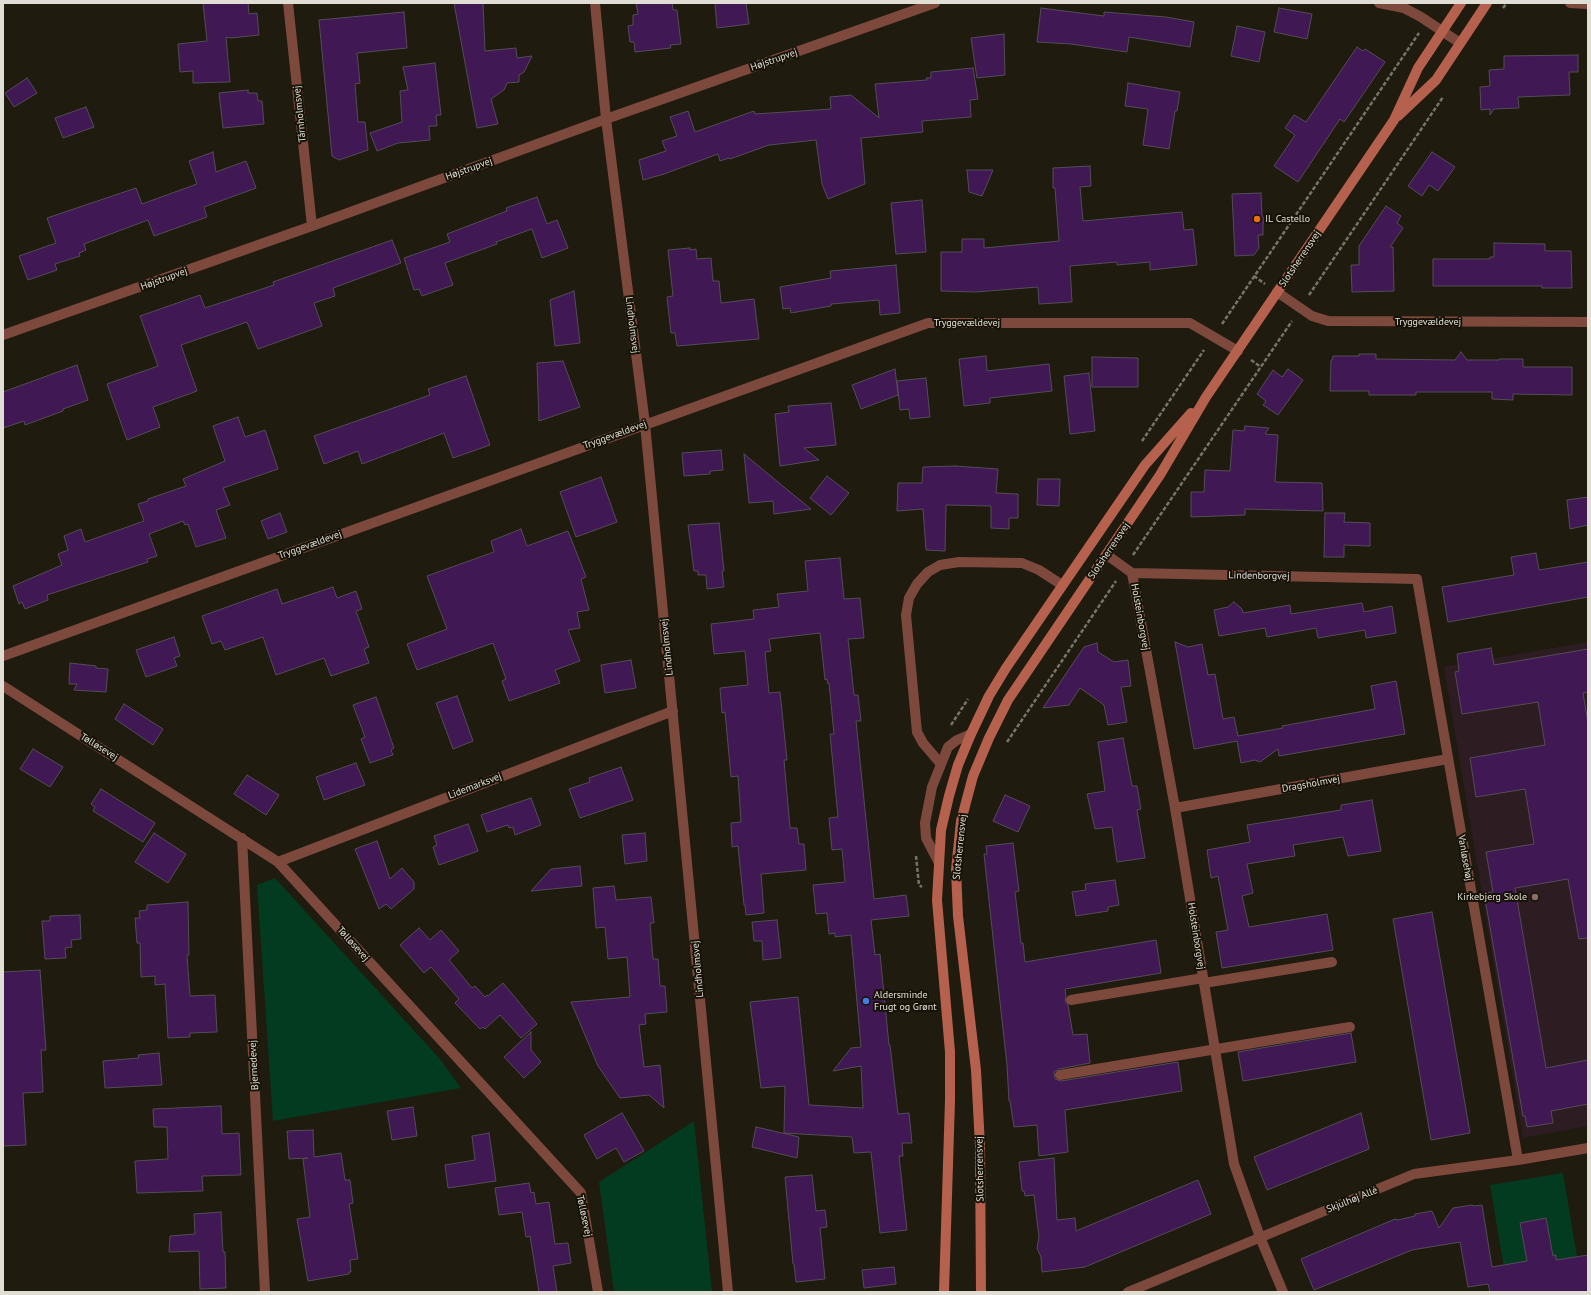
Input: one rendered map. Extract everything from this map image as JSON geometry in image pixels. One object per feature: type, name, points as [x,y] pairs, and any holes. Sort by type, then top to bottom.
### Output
[{"type":"street","name":"Tårnholmsvej","points":[[288,3],[312,226]]},
{"type":"street","name":"Lindholmsvej","points":[[595,3],[606,119],[645,424],[728,1292]]},
{"type":"street","name":"Højstrupvej","points":[[3,335],[935,3]]},
{"type":"street","points":[[1379,3],[1404,8],[1421,17],[1460,43]]},
{"type":"street","name":"Slotsherrensvej","points":[[981,1292],[980,1146],[976,1070],[958,916],[956,870],[961,821],[973,776],[989,738],[1008,700],[1160,475],[1206,397],[1394,120],[1418,68],[1461,3]]},
{"type":"street","name":"Slotsherrensvej","points":[[1394,120],[1436,80],[1487,3]]},
{"type":"street","points":[[1570,3],[1588,4]]},
{"type":"street","name":"Tryggevældevej","points":[[1277,292],[1312,316],[1328,321],[1588,322]]},
{"type":"street","name":"Tryggevældevej","points":[[3,656],[928,323],[1190,323],[1238,351]]},
{"type":"street","name":"Slotsherrensvej","points":[[944,1292],[950,1052],[937,900],[942,830],[949,796],[958,764],[996,684],[1062,585],[1145,465],[1206,397]]},
{"type":"street","points":[[1107,555],[1129,570]]},
{"type":"street","points":[[940,763],[923,743],[917,732],[906,615],[909,598],[917,584],[928,572],[940,565],[959,562],[1022,562],[1039,570],[1062,585]]},
{"type":"street","name":"Lindenborgvej","points":[[1129,570],[1417,579]]},
{"type":"street","name":"Holsteinborgvej","points":[[1129,570],[1175,808],[1234,1164],[1260,1237],[1283,1292]]},
{"type":"street","name":"Vanløsehøj","points":[[1417,579],[1518,1160]]},
{"type":"street","name":"Tølløsevej","points":[[3,686],[278,862],[580,1193],[598,1292]]},
{"type":"street","name":"Lidemarksvej","points":[[278,862],[673,711]]},
{"type":"street","points":[[939,863],[926,838],[925,823],[932,787],[940,763],[948,747],[971,734]]},
{"type":"street","name":"Dragsholmvej","points":[[1175,808],[1448,759]]},
{"type":"street","name":"Bjernedevej","points":[[242,838],[265,1292]]},
{"type":"street","points":[[1071,1000],[1332,962]]},
{"type":"street","points":[[1060,1075],[1350,1027]]},
{"type":"street","name":"Skjulhøj Allé","points":[[1128,1292],[1414,1174],[1518,1160],[1588,1148]]},
{"type":"path","points":[[1500,14],[1507,3]]},
{"type":"path","points":[[1004,747],[1129,570],[1300,308],[1444,97]]},
{"type":"shaded area","name":"Kirkebjerg Skole","points":[[1588,642],[1588,1126],[1523,1138],[1444,667]]},
{"type":"green space","points":[[275,878],[440,1059],[461,1088],[273,1121],[257,885]]},
{"type":"green space","points":[[694,1121],[712,1292],[614,1292],[599,1182]]},
{"type":"green space","points":[[1563,1173],[1583,1292],[1508,1292],[1490,1185]]},
{"type":"building","points":[[203,3],[248,3],[249,14],[257,13],[259,35],[231,38],[226,37],[230,82],[193,83],[193,71],[180,72],[178,44],[207,41]]},
{"type":"building","points":[[454,3],[483,3],[485,51],[516,48],[517,58],[532,56],[524,72],[519,75],[519,82],[507,83],[504,90],[491,99],[498,124],[477,128]]},
{"type":"building","points":[[636,3],[672,3],[673,10],[677,10],[681,44],[670,45],[671,48],[635,52],[634,42],[630,42],[628,26],[633,25],[633,15],[638,14]]},
{"type":"building","points":[[715,3],[746,3],[749,24],[717,28]]},
{"type":"building","points":[[1041,8],[1104,16],[1104,12],[1166,17],[1194,22],[1190,47],[1129,37],[1127,52],[1071,44],[1037,42]]},
{"type":"building","points":[[1279,8],[1312,14],[1307,39],[1274,32]]},
{"type":"building","points":[[404,12],[407,48],[357,53],[360,83],[355,84],[358,122],[365,122],[368,150],[339,160],[332,156],[319,20]]},
{"type":"building","points":[[1237,26],[1265,32],[1259,62],[1231,56]]},
{"type":"building","points":[[1004,34],[1005,75],[977,78],[971,38]]},
{"type":"building","points":[[1357,47],[1363,51],[1365,49],[1385,62],[1344,122],[1340,119],[1298,182],[1274,166],[1295,135],[1285,128],[1294,115],[1306,122]]},
{"type":"building","points":[[1578,55],[1578,72],[1569,72],[1570,95],[1518,97],[1519,108],[1494,109],[1490,115],[1490,109],[1481,110],[1480,87],[1490,86],[1489,70],[1504,69],[1504,56]]},
{"type":"building","points":[[435,63],[441,115],[436,115],[437,126],[429,126],[430,140],[398,143],[377,151],[370,133],[402,122],[400,91],[408,90],[403,67]]},
{"type":"building","points":[[973,68],[978,99],[970,100],[971,117],[922,121],[923,132],[861,138],[865,184],[828,199],[822,184],[816,140],[769,145],[730,159],[720,161],[718,154],[664,174],[643,180],[639,160],[666,151],[662,141],[677,136],[670,117],[688,111],[695,132],[754,111],[755,114],[831,109],[830,97],[851,95],[879,118],[875,84],[927,80],[926,78],[931,78],[931,72]]},
{"type":"building","points":[[27,78],[37,93],[14,107],[5,93]]},
{"type":"building","points":[[1128,83],[1180,92],[1177,111],[1175,111],[1169,149],[1143,145],[1148,109],[1125,106]]},
{"type":"building","points":[[248,90],[248,93],[257,93],[258,101],[262,101],[264,124],[223,128],[219,93]]},
{"type":"building","points":[[86,107],[94,127],[63,138],[55,118]]},
{"type":"building","points":[[213,152],[216,172],[246,161],[256,188],[204,207],[207,217],[154,236],[148,220],[84,244],[86,250],[79,253],[80,256],[55,264],[57,270],[28,280],[19,256],[56,243],[47,218],[136,188],[142,204],[197,184],[189,161]]},
{"type":"building","points":[[1432,152],[1455,167],[1438,191],[1429,185],[1422,196],[1408,186]]},
{"type":"building","points":[[1090,166],[1091,186],[1080,187],[1083,221],[1182,212],[1184,230],[1193,229],[1197,265],[1150,270],[1150,262],[1117,265],[1117,262],[1070,266],[1072,302],[1039,304],[1038,287],[976,292],[941,291],[941,252],[962,252],[962,239],[984,239],[984,248],[1059,241],[1055,188],[1053,188],[1053,168]]},
{"type":"building","points":[[967,170],[993,170],[982,196],[969,192]]},
{"type":"building","points":[[1261,193],[1262,215],[1264,220],[1263,235],[1258,235],[1259,248],[1254,255],[1235,256],[1232,194]]},
{"type":"building","points":[[537,197],[547,224],[557,220],[568,248],[542,258],[532,229],[496,242],[497,244],[445,263],[453,285],[422,296],[419,289],[414,290],[404,258],[450,242],[447,234],[507,211],[506,208]]},
{"type":"building","points":[[922,200],[926,252],[896,254],[891,203]]},
{"type":"building","points":[[1386,206],[1401,216],[1397,223],[1403,228],[1390,247],[1393,247],[1394,291],[1352,292],[1351,265],[1359,265],[1359,246]]},
{"type":"building","points":[[392,240],[401,263],[333,288],[335,296],[314,303],[322,326],[258,349],[247,322],[181,345],[197,391],[153,407],[160,427],[127,440],[107,384],[158,366],[140,316],[200,295],[205,308],[274,285],[273,282]]},
{"type":"building","points":[[1494,243],[1545,244],[1545,251],[1571,251],[1572,288],[1542,288],[1542,286],[1433,286],[1433,259],[1490,259],[1490,257],[1494,257]]},
{"type":"building","points":[[690,248],[690,250],[696,249],[697,259],[711,258],[713,281],[719,281],[721,303],[754,299],[759,339],[677,346],[675,333],[671,333],[667,297],[673,296],[668,250]]},
{"type":"building","points":[[896,265],[900,313],[880,315],[879,300],[831,304],[831,306],[791,313],[790,308],[783,309],[780,287],[831,278],[830,271]]},
{"type":"building","points":[[574,291],[580,343],[555,346],[550,300]]},
{"type":"building","points":[[1461,352],[1467,360],[1523,359],[1523,367],[1572,367],[1572,395],[1513,394],[1513,400],[1492,399],[1492,392],[1416,392],[1416,395],[1369,395],[1369,391],[1330,391],[1331,360],[1333,356],[1359,356],[1359,354],[1376,354],[1376,359],[1455,360]]},
{"type":"building","points":[[986,356],[987,371],[1049,364],[1052,391],[990,398],[990,403],[964,406],[959,359]]},
{"type":"building","points":[[1092,357],[1138,358],[1138,387],[1092,387]]},
{"type":"building","points":[[563,361],[580,407],[539,421],[537,363]]},
{"type":"building","points":[[77,365],[88,400],[25,425],[24,421],[3,428],[3,392]]},
{"type":"building","points":[[895,369],[898,395],[861,409],[852,385]]},
{"type":"building","points":[[1288,369],[1303,380],[1278,415],[1263,405],[1266,401],[1257,394],[1273,370],[1282,377]]},
{"type":"building","points":[[1089,373],[1095,431],[1070,434],[1064,376]]},
{"type":"building","points":[[466,376],[490,445],[453,458],[444,433],[362,464],[358,451],[324,464],[314,436],[430,395],[428,389]]},
{"type":"building","points":[[926,378],[930,417],[910,419],[909,409],[900,410],[897,381]]},
{"type":"building","points":[[831,403],[836,445],[804,448],[819,460],[780,466],[775,414],[789,412],[788,406]]},
{"type":"building","points":[[238,417],[245,437],[265,430],[278,469],[223,488],[230,505],[216,510],[226,538],[196,547],[188,524],[185,525],[183,521],[149,534],[157,556],[147,559],[148,562],[47,595],[48,600],[25,609],[22,602],[19,604],[13,586],[62,565],[58,554],[68,550],[64,536],[81,529],[85,542],[144,521],[138,504],[186,486],[183,479],[225,461],[213,426]]},
{"type":"building","points":[[1245,426],[1269,428],[1265,434],[1278,435],[1275,482],[1322,483],[1323,511],[1245,509],[1245,515],[1191,517],[1191,492],[1204,492],[1205,470],[1230,471],[1233,430],[1244,431]]},
{"type":"building","points":[[721,450],[723,470],[710,471],[710,474],[684,476],[682,453]]},
{"type":"building","points":[[744,454],[811,509],[774,514],[773,501],[749,503]]},
{"type":"building","points":[[955,466],[998,469],[996,493],[1018,494],[1018,518],[1009,518],[1009,529],[991,528],[991,506],[946,505],[945,551],[926,550],[923,509],[897,511],[898,483],[922,483],[923,467]]},
{"type":"building","points":[[827,476],[849,493],[831,515],[810,498]]},
{"type":"building","points":[[601,477],[617,522],[576,537],[560,492]]},
{"type":"building","points":[[1038,479],[1060,479],[1059,506],[1037,505]]},
{"type":"building","points":[[1588,497],[1588,525],[1570,529],[1567,500]]},
{"type":"building","points":[[280,513],[287,532],[268,539],[261,521]]},
{"type":"building","points":[[1325,513],[1345,513],[1344,522],[1370,523],[1370,546],[1344,545],[1344,557],[1324,557]]},
{"type":"building","points":[[719,523],[724,571],[722,571],[724,587],[707,589],[706,575],[698,575],[698,571],[694,571],[688,525]]},
{"type":"building","points":[[521,529],[527,546],[568,531],[586,577],[581,579],[589,610],[577,612],[580,628],[568,630],[580,661],[555,670],[560,683],[509,701],[502,681],[506,679],[493,643],[417,670],[407,644],[447,629],[427,576],[494,552],[491,541]]},
{"type":"building","points":[[1536,553],[1539,570],[1588,562],[1588,597],[1448,622],[1442,587],[1514,575],[1511,557]]},
{"type":"building","points":[[840,558],[844,599],[860,598],[864,638],[848,639],[854,695],[858,695],[861,721],[856,721],[874,899],[906,895],[909,916],[871,920],[875,955],[880,954],[889,1045],[898,1114],[909,1113],[912,1143],[902,1143],[903,1156],[899,1156],[907,1230],[880,1233],[871,1152],[854,1153],[852,1137],[784,1133],[785,1086],[761,1088],[750,1002],[798,997],[809,1105],[863,1108],[861,1066],[833,1071],[851,1048],[861,1047],[851,935],[835,937],[835,933],[829,934],[827,913],[816,914],[813,885],[845,882],[842,849],[832,850],[829,818],[838,817],[830,734],[834,734],[829,683],[828,684],[827,679],[825,680],[820,633],[769,639],[771,651],[765,652],[769,693],[780,692],[787,760],[784,760],[790,828],[797,828],[799,844],[804,844],[806,870],[761,874],[764,913],[746,915],[738,846],[732,847],[731,823],[741,822],[738,776],[731,777],[725,712],[722,713],[720,688],[748,685],[745,651],[714,654],[711,624],[754,619],[753,610],[779,607],[777,594],[808,591],[805,561]]},
{"type":"building","points":[[333,587],[337,598],[356,591],[362,609],[356,611],[369,647],[364,649],[369,663],[331,676],[324,658],[276,675],[263,637],[225,650],[221,641],[212,644],[202,616],[277,589],[282,604]]},
{"type":"building","points":[[1234,602],[1242,609],[1243,613],[1290,605],[1291,614],[1362,603],[1364,612],[1392,606],[1396,633],[1366,638],[1365,630],[1318,638],[1316,628],[1267,637],[1265,628],[1219,636],[1214,610],[1228,607]]},
{"type":"building","points":[[174,637],[180,656],[174,658],[177,666],[146,677],[136,650]]},
{"type":"building","points":[[1175,642],[1188,647],[1202,644],[1208,675],[1215,674],[1223,719],[1234,717],[1238,736],[1283,728],[1282,726],[1375,709],[1371,686],[1396,681],[1405,734],[1279,756],[1278,749],[1260,762],[1255,760],[1241,763],[1237,741],[1194,749]]},
{"type":"building","points":[[1097,643],[1098,652],[1114,662],[1128,660],[1131,686],[1121,687],[1127,722],[1108,725],[1104,705],[1080,688],[1069,705],[1043,708],[1084,647]]},
{"type":"building","points":[[1491,648],[1494,665],[1588,649],[1588,692],[1583,693],[1588,723],[1588,938],[1579,939],[1568,879],[1515,888],[1546,1068],[1588,1060],[1588,1104],[1551,1111],[1553,1123],[1527,1127],[1525,1116],[1523,1116],[1484,893],[1493,892],[1486,852],[1534,844],[1525,789],[1476,797],[1470,758],[1545,745],[1538,702],[1462,714],[1455,672],[1459,671],[1457,654]]},
{"type":"building","points":[[631,660],[636,688],[605,693],[601,665]]},
{"type":"building","points":[[70,663],[108,669],[106,692],[74,690],[77,684],[69,684]]},
{"type":"building","points":[[457,696],[473,741],[453,749],[436,703]]},
{"type":"building","points":[[376,697],[394,748],[391,750],[393,755],[370,763],[361,739],[365,737],[353,705]]},
{"type":"building","points":[[124,704],[163,729],[153,745],[115,719]]},
{"type":"building","points":[[1123,738],[1132,786],[1137,786],[1141,809],[1137,810],[1145,858],[1117,862],[1112,827],[1095,829],[1087,794],[1105,791],[1098,742]]},
{"type":"building","points":[[33,749],[63,767],[50,787],[20,769]]},
{"type":"building","points":[[356,763],[365,785],[324,800],[316,777]]},
{"type":"building","points":[[621,767],[633,800],[580,818],[569,789],[590,782],[589,778]]},
{"type":"building","points":[[247,775],[279,795],[266,815],[234,794]]},
{"type":"building","points":[[101,789],[155,823],[143,842],[93,811],[95,807],[91,804]]},
{"type":"building","points":[[1005,795],[1030,806],[1018,832],[993,821]]},
{"type":"building","points":[[531,798],[541,825],[515,835],[513,827],[509,828],[508,825],[487,832],[481,815]]},
{"type":"building","points":[[1372,800],[1381,851],[1348,856],[1343,837],[1293,845],[1295,856],[1247,864],[1253,893],[1242,896],[1249,927],[1327,914],[1333,950],[1222,968],[1216,932],[1228,930],[1218,876],[1211,878],[1207,850],[1250,842],[1247,825],[1341,810],[1341,805]]},
{"type":"building","points":[[468,824],[478,851],[439,865],[433,847],[437,845],[434,836]]},
{"type":"building","points":[[154,833],[186,854],[168,883],[135,862]]},
{"type":"building","points":[[645,833],[647,861],[625,864],[622,835]]},
{"type":"building","points":[[377,841],[390,879],[402,868],[414,882],[414,889],[391,909],[386,904],[379,909],[355,849]]},
{"type":"building","points":[[1013,843],[1019,891],[1015,892],[1021,943],[1023,943],[1025,962],[1156,940],[1161,973],[1065,989],[1065,1001],[1068,1005],[1073,1035],[1087,1034],[1090,1063],[1059,1069],[1054,1072],[1055,1079],[1061,1081],[1178,1062],[1182,1091],[1065,1110],[1068,1152],[1039,1156],[1037,1125],[1014,1127],[1009,1101],[1007,1065],[984,854],[987,854],[986,846]]},
{"type":"building","points":[[580,866],[582,886],[531,891],[551,869]]},
{"type":"building","points":[[1115,880],[1119,905],[1108,907],[1108,911],[1076,916],[1072,892],[1086,890],[1085,884]]},
{"type":"building","points":[[614,886],[616,900],[651,897],[654,923],[650,923],[653,959],[658,959],[660,986],[665,986],[667,1012],[645,1014],[646,1024],[639,1025],[644,1067],[660,1065],[664,1108],[649,1095],[620,1098],[598,1066],[571,1002],[630,997],[627,957],[608,959],[605,927],[596,928],[593,888]]},
{"type":"building","points":[[188,902],[189,955],[187,955],[190,996],[215,995],[217,1032],[190,1033],[190,1037],[168,1038],[165,984],[155,985],[155,976],[141,977],[140,943],[137,943],[135,918],[140,918],[139,911],[147,910],[147,905]]},
{"type":"building","points":[[1432,912],[1470,1133],[1431,1140],[1393,919]]},
{"type":"building","points":[[80,915],[81,939],[71,940],[72,947],[65,948],[66,958],[45,959],[42,921],[50,921],[50,916]]},
{"type":"building","points":[[777,920],[781,958],[763,960],[762,941],[754,941],[752,922]]},
{"type":"building","points":[[419,928],[430,940],[441,930],[459,951],[449,960],[472,988],[475,986],[485,997],[503,983],[537,1024],[521,1038],[500,1015],[485,1029],[483,1027],[480,1029],[455,1003],[459,999],[431,967],[424,973],[400,945]]},
{"type":"building","points":[[40,970],[46,1050],[41,1050],[43,1092],[23,1093],[26,1145],[3,1146],[3,972]]},
{"type":"building","points":[[531,1032],[531,1050],[541,1062],[524,1078],[504,1057]]},
{"type":"building","points":[[1351,1033],[1356,1062],[1243,1081],[1238,1052]]},
{"type":"building","points":[[159,1053],[162,1085],[105,1088],[103,1061],[139,1058],[138,1055]]},
{"type":"building","points":[[221,1106],[222,1134],[239,1133],[241,1175],[202,1176],[203,1191],[137,1193],[135,1161],[168,1159],[167,1127],[154,1127],[153,1109]]},
{"type":"building","points":[[413,1107],[417,1136],[392,1140],[387,1111]]},
{"type":"building","points":[[622,1113],[644,1151],[624,1162],[616,1148],[597,1159],[584,1135]]},
{"type":"building","points":[[1361,1113],[1369,1149],[1267,1190],[1254,1157]]},
{"type":"building","points":[[756,1127],[799,1137],[797,1158],[752,1147]]},
{"type":"building","points":[[313,1130],[314,1157],[341,1153],[345,1180],[350,1180],[353,1203],[349,1204],[358,1259],[350,1260],[351,1272],[349,1272],[349,1274],[308,1281],[297,1219],[310,1217],[303,1159],[308,1158],[289,1159],[287,1131]]},
{"type":"building","points":[[489,1133],[496,1181],[448,1188],[445,1165],[475,1160],[472,1136]]},
{"type":"building","points":[[1054,1158],[1057,1220],[1075,1218],[1076,1231],[1198,1180],[1211,1214],[1085,1267],[1042,1272],[1041,1257],[1037,1248],[1039,1237],[1034,1195],[1025,1196],[1024,1191],[1022,1191],[1019,1162]]},
{"type":"building","points":[[812,1175],[816,1211],[825,1210],[827,1227],[820,1228],[825,1279],[796,1282],[785,1177]]},
{"type":"building","points":[[529,1183],[531,1193],[534,1192],[536,1204],[549,1202],[555,1244],[568,1243],[571,1263],[553,1266],[557,1292],[539,1292],[530,1236],[526,1237],[522,1212],[499,1215],[495,1188]]},
{"type":"building","points":[[1482,1205],[1492,1267],[1527,1261],[1520,1223],[1546,1218],[1553,1256],[1556,1255],[1556,1260],[1588,1255],[1588,1292],[1490,1292],[1488,1284],[1468,1287],[1460,1242],[1412,1250],[1314,1290],[1301,1259],[1395,1219],[1398,1220],[1415,1216],[1415,1214],[1432,1211],[1439,1228],[1453,1208]]},
{"type":"building","points":[[221,1212],[223,1252],[225,1252],[226,1288],[200,1289],[199,1251],[169,1252],[170,1236],[195,1234],[194,1214]]},
{"type":"building","points":[[894,1267],[896,1284],[864,1288],[862,1270]]},
{"type":"place","name":"IL Castello","points":[[1257,219]]},
{"type":"place","name":"Kirkebjerg Skole","points":[[1535,897]]},
{"type":"place","name":"Aldersminde Frugt og Grønt","points":[[866,1001]]}]
